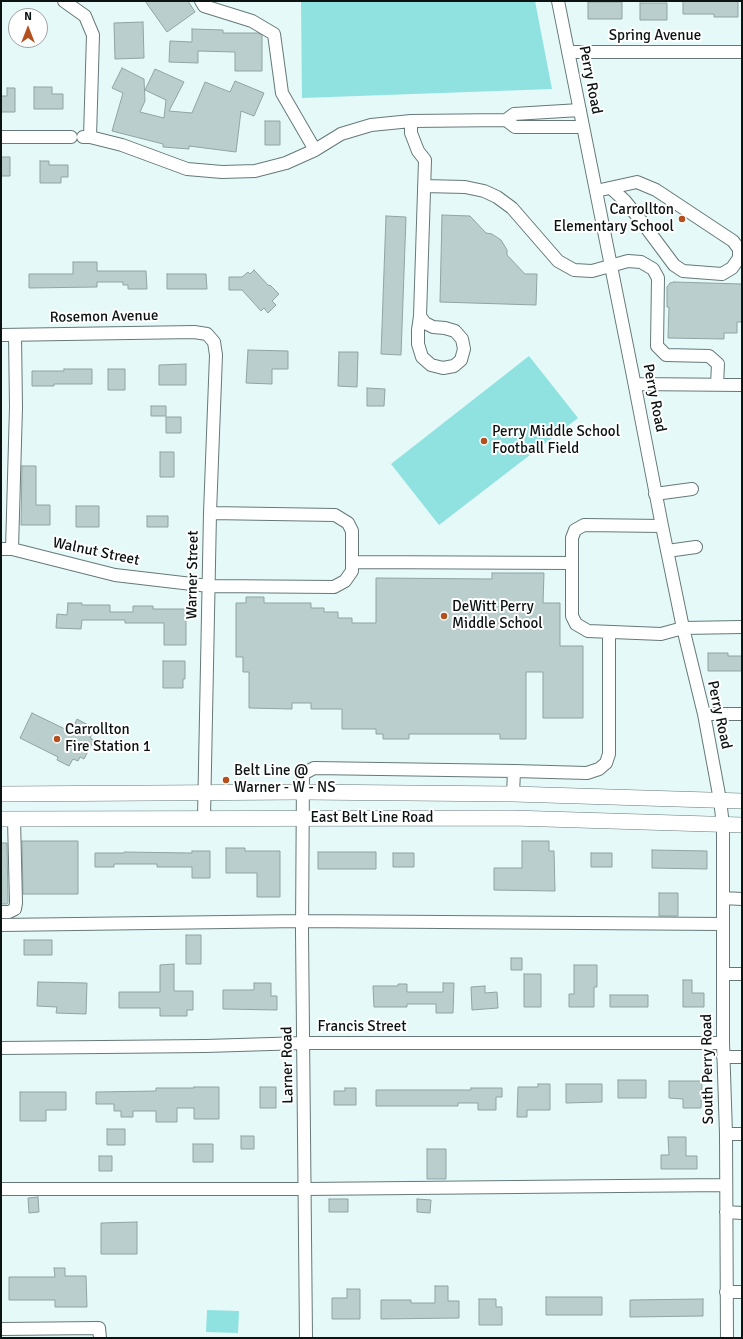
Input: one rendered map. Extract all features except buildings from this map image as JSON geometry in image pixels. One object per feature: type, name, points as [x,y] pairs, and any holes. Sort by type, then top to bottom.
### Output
[{"type":"main road","name":"East Belt Line Road","points":[[1,794],[303,792],[513,794],[742,801]]},
{"type":"main road","name":"East Belt Line Road","points":[[7,819],[512,818],[742,825]]},
{"type":"street","points":[[64,1],[85,16],[93,35],[87,137],[122,145],[187,169],[222,172],[255,171],[286,163],[315,150],[341,134],[371,125],[411,120],[506,120],[514,114],[580,110]]},
{"type":"street","points":[[201,1],[204,6],[252,21],[274,34],[282,93],[315,150]]},
{"type":"street","name":"Perry Road","points":[[558,1],[635,384],[667,552],[683,628],[704,714],[720,800]]},
{"type":"street","name":"Spring Avenue","points":[[568,52],[742,52]]},
{"type":"street","points":[[411,120],[411,133],[418,150],[425,160],[418,337],[422,357],[431,365],[443,368],[454,366],[461,360],[464,349],[462,339],[455,331],[433,327],[425,323],[420,316]]},
{"type":"street","points":[[506,120],[515,127],[583,127]]},
{"type":"street","points":[[1,137],[71,138]]},
{"type":"street","points":[[596,191],[637,182],[656,190],[734,241],[739,249],[739,258],[732,268],[722,274],[682,271],[674,264],[625,201],[611,188]]},
{"type":"street","points":[[424,186],[465,187],[484,191],[497,197],[512,208],[558,261],[574,270],[592,270],[628,261],[641,262],[653,269],[658,278],[657,346],[666,355],[709,356],[718,364],[717,385]]},
{"type":"street","name":"Rosemon Avenue","points":[[1,335],[194,332],[208,334]]},
{"type":"street","name":"Warner Street","points":[[204,818],[210,513],[216,355],[214,342],[208,334]]},
{"type":"street","points":[[6,549],[16,408],[15,335]]},
{"type":"street","points":[[635,384],[742,385]]},
{"type":"street","points":[[656,494],[692,489]]},
{"type":"street","name":"Walnut Street","points":[[6,549],[115,575],[209,586],[334,587],[345,581],[352,570],[352,530],[348,523],[334,515],[210,513]]},
{"type":"street","points":[[662,526],[584,525],[575,530],[572,538],[572,616],[576,624],[588,631],[661,634],[683,628],[742,627]]},
{"type":"street","points":[[667,552],[696,547]]},
{"type":"street","points":[[352,562],[572,563]]},
{"type":"street","points":[[513,794],[514,771],[587,773],[599,769],[606,763],[609,754],[608,632]]},
{"type":"street","points":[[704,714],[742,714]]},
{"type":"street","name":"Larner Road","points":[[306,1338],[302,921],[303,774],[314,768],[514,771]]},
{"type":"street","name":"South Perry Road","points":[[720,800],[723,825],[723,1057],[726,1134],[727,1338]]},
{"type":"street","points":[[1,912],[9,912],[15,909],[16,903],[7,819]]},
{"type":"street","points":[[723,898],[742,898]]},
{"type":"street","points":[[1,925],[302,921],[723,924]]},
{"type":"street","points":[[723,974],[742,974]]},
{"type":"street","name":"Francis Street","points":[[1,1048],[205,1046],[304,1043],[723,1043]]},
{"type":"street","points":[[723,1057],[742,1057]]},
{"type":"street","points":[[726,1134],[742,1134]]},
{"type":"street","points":[[1,1189],[305,1189],[726,1185]]},
{"type":"street","points":[[726,1212],[742,1213]]},
{"type":"street","points":[[726,1292],[742,1292]]},
{"type":"street","points":[[1,1329],[99,1333]]},
{"type":"shaded area","points":[[301,1],[535,1],[552,89],[302,98]]},
{"type":"shaded area","name":"Perry Middle School Football Field","points":[[529,356],[578,418],[439,525],[391,464]]},
{"type":"shaded area","points":[[207,1310],[239,1311],[238,1333],[206,1332]]},
{"type":"place","name":"Carrollton Elementary School","points":[[682,219]]},
{"type":"place","name":"Perry Middle School Football Field","points":[[484,441]]},
{"type":"place","name":"DeWitt Perry Middle School","points":[[444,616]]},
{"type":"place","name":"Carrollton Fire Station 1","points":[[57,739]]},
{"type":"place","name":"Belt Line @ Warner - W - NS","points":[[226,780]]}]
